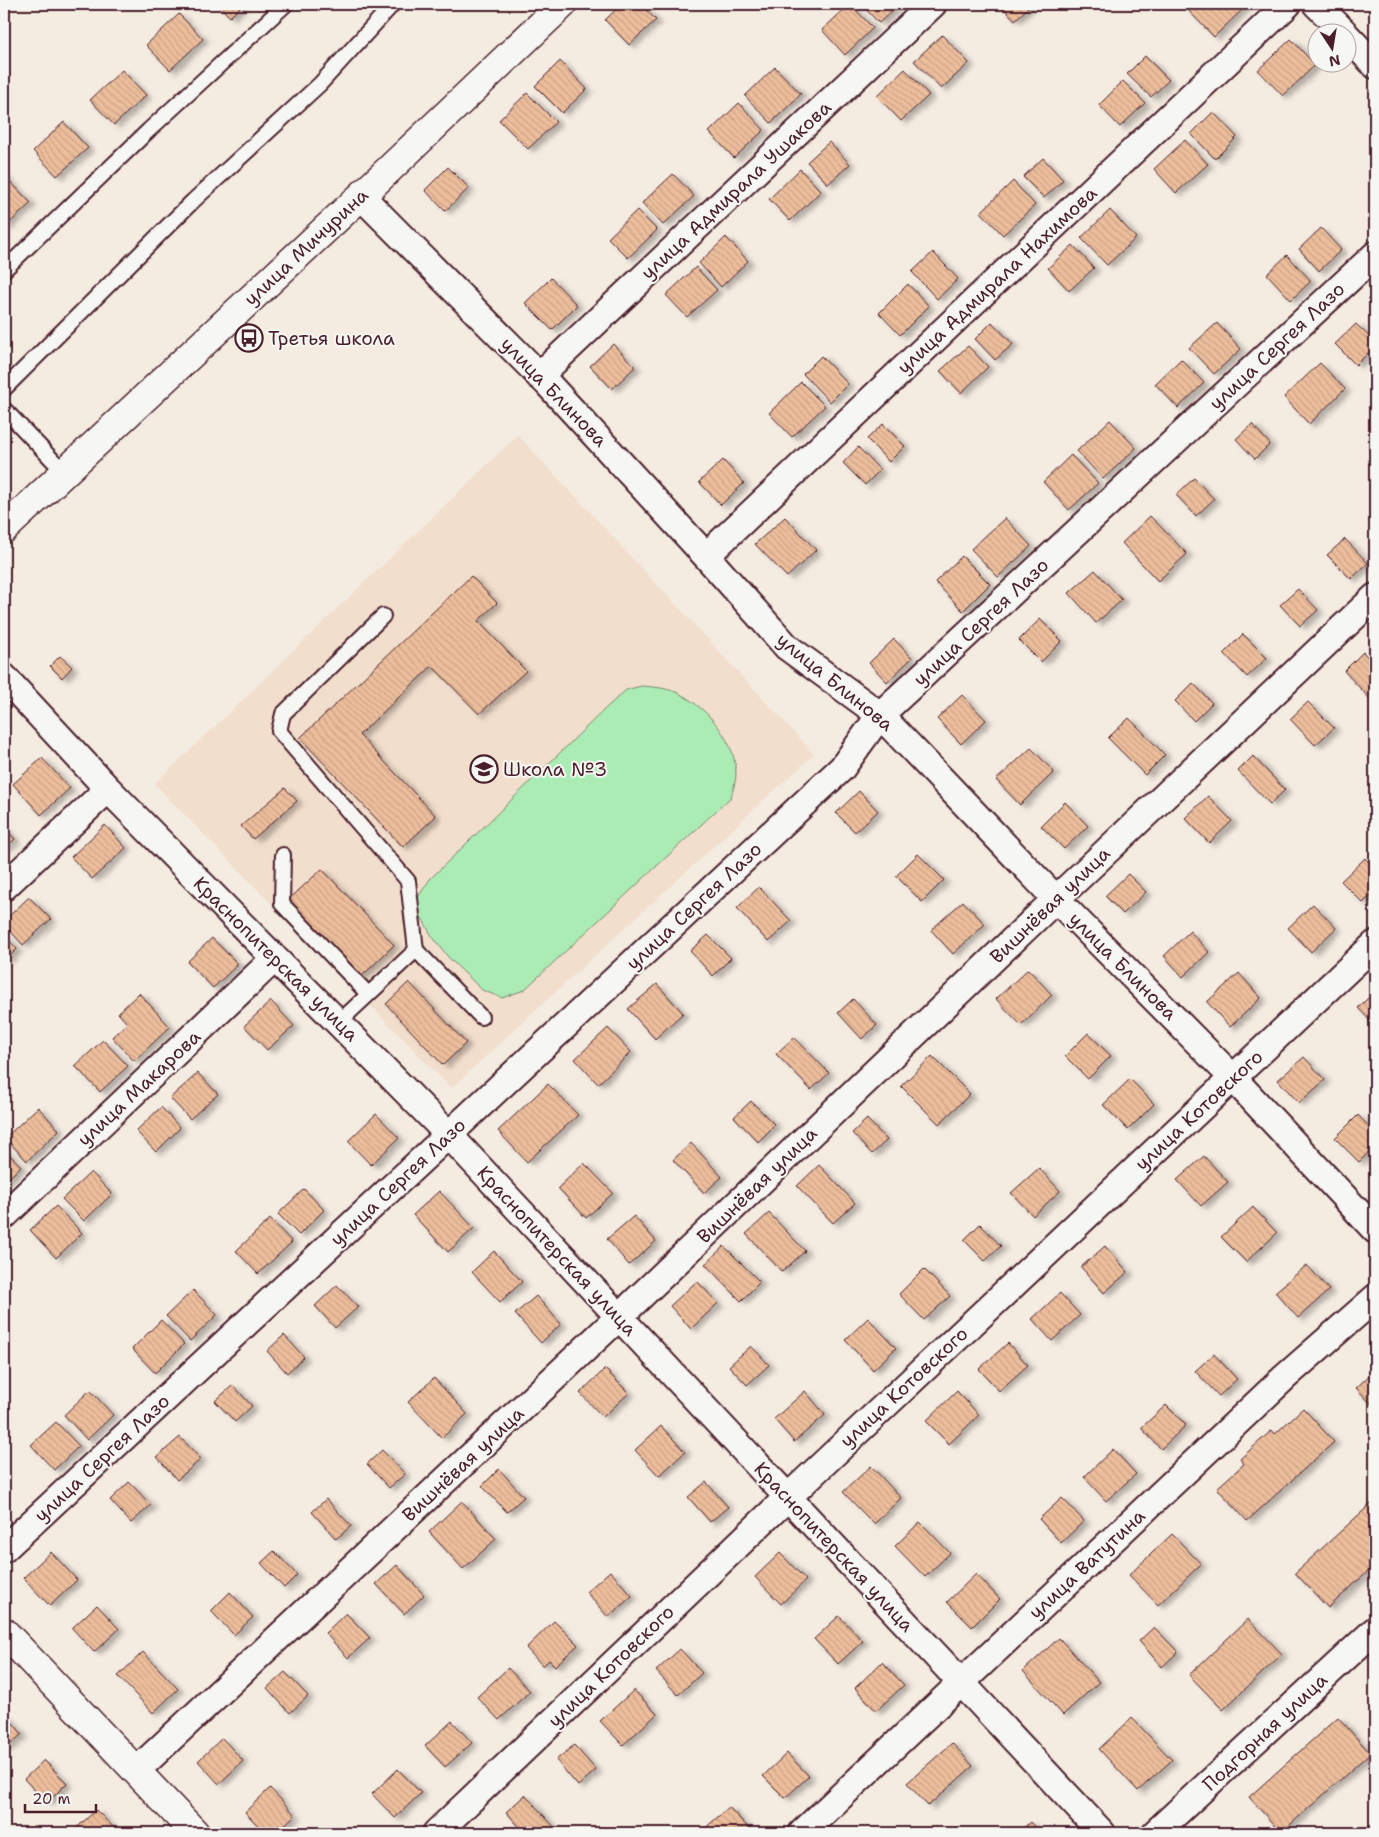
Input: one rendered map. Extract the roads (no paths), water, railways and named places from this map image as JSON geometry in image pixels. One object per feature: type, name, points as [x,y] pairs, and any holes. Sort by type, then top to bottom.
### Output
[{"type":"street","name":"улица Мичурина","points":[[4,530],[563,4]]},
{"type":"street","name":"улица Адмирала Ушакова","points":[[539,376],[933,4]]},
{"type":"street","name":"улица Адмирала Нахимова","points":[[706,556],[1288,4]]},
{"type":"street","points":[[1316,4],[1334,22]]},
{"type":"street","points":[[1356,46],[1375,66]]},
{"type":"street","name":"улица Блинова","points":[[361,196],[539,376],[706,556],[787,648],[880,715],[1056,899],[1233,1078],[1375,1230]]},
{"type":"street","name":"улица Сергея Лазо","points":[[4,1549],[842,768],[880,715],[1375,255]]},
{"type":"street","name":"Вишнёвая улица","points":[[136,1771],[620,1317],[1056,899],[1375,597]]},
{"type":"street","name":"Краснопитерская улица","points":[[4,678],[108,789],[449,1135],[1102,1833]]},
{"type":"street","points":[[4,887],[108,789]]},
{"type":"street","name":"улица Котовского","points":[[436,1833],[787,1498],[1375,944]]},
{"type":"street","name":"улица Макарова","points":[[4,1216],[274,959]]},
{"type":"street","name":"улица Ватутина","points":[[802,1833],[1285,1377],[1375,1298]]},
{"type":"street","name":"Подгорная улица","points":[[1155,1833],[1375,1630]]},
{"type":"street","points":[[4,1632],[195,1833]]},
{"type":"lane","points":[[4,270],[149,130],[286,4]]},
{"type":"lane","points":[[4,389],[193,201],[320,84],[392,4]]},
{"type":"lane","points":[[4,409],[65,472]]},
{"type":"lane","points":[[383,616],[284,714],[279,731],[408,881],[416,950],[482,1017]]},
{"type":"lane","points":[[283,855],[282,904],[368,994]]},
{"type":"lane","points":[[339,1022],[416,950]]},
{"type":"place","name":"Третья школа","points":[[249,338]]},
{"type":"place","name":"Школа №3","points":[[484,769]]}]
